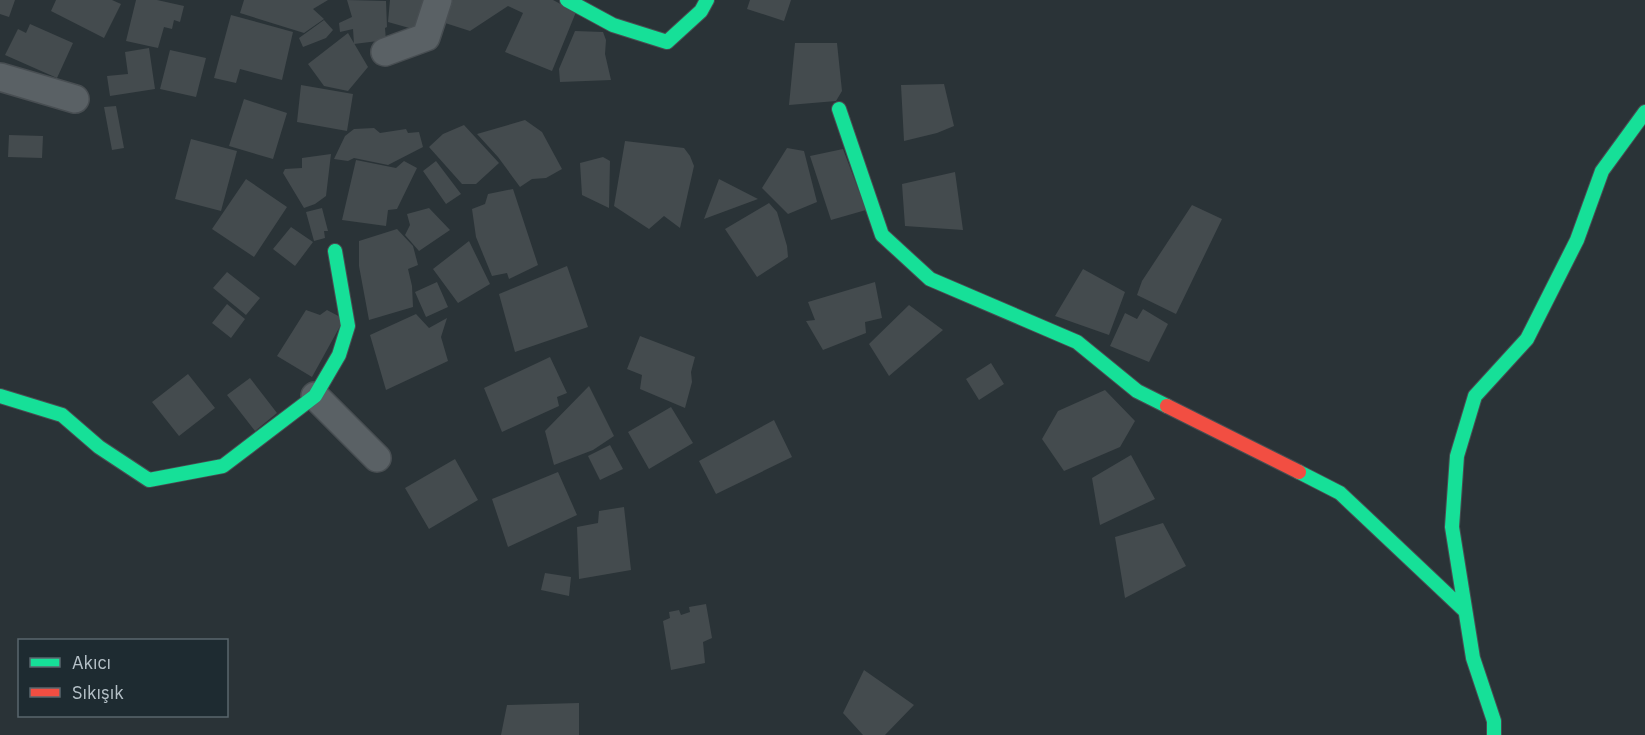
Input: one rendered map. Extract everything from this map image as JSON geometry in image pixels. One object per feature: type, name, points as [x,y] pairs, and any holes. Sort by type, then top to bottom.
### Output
[{"type":"street","points":[[385,52],[426,37],[438,0]]},
{"type":"street","points":[[567,0],[613,25],[667,42],[701,11],[707,0]]},
{"type":"street","points":[[0,77],[75,99]]},
{"type":"street","points":[[839,109],[882,235],[930,279],[1077,342],[1137,391],[1340,493],[1466,611]]},
{"type":"street","points":[[1494,735],[1494,721],[1473,658],[1452,527],[1457,456],[1475,396],[1527,339],[1576,240],[1602,171],[1645,112]]},
{"type":"street","points":[[0,396],[62,415],[99,447],[148,480],[223,466],[315,396],[339,355],[348,326],[335,251]]},
{"type":"street","points":[[315,396],[377,458]]},
{"type":"building","points":[[0,0],[15,0],[9,17],[0,14]]},
{"type":"building","points":[[56,0],[112,0],[121,4],[104,38],[51,11]]},
{"type":"building","points":[[136,0],[157,0],[184,6],[180,22],[174,20],[172,29],[164,27],[158,48],[126,41]]},
{"type":"building","points":[[244,0],[328,0],[313,9],[324,19],[304,33],[240,13]]},
{"type":"building","points":[[347,0],[386,1],[386,40],[354,44],[353,29],[340,32],[339,23],[352,17]]},
{"type":"building","points":[[390,0],[429,0],[420,31],[388,22]]},
{"type":"building","points":[[449,0],[553,0],[576,12],[552,71],[505,52],[523,13],[508,6],[470,31],[442,22]]},
{"type":"building","points":[[750,0],[791,0],[784,21],[747,9]]},
{"type":"building","points":[[231,15],[293,32],[282,80],[240,69],[236,83],[214,78]]},
{"type":"building","points":[[324,20],[333,30],[326,38],[303,47],[299,38]]},
{"type":"building","points":[[30,24],[73,43],[57,78],[5,55],[18,29],[26,33]]},
{"type":"building","points":[[575,31],[603,32],[611,80],[560,82],[559,69]]},
{"type":"building","points":[[348,33],[368,67],[348,91],[324,86],[308,64]]},
{"type":"building","points":[[795,43],[837,43],[842,91],[836,101],[789,105]]},
{"type":"building","points":[[149,48],[155,89],[110,96],[107,76],[128,74],[125,52]]},
{"type":"building","points":[[170,50],[206,58],[196,97],[160,89]]},
{"type":"building","points":[[944,84],[954,126],[937,133],[904,141],[901,85]]},
{"type":"building","points":[[301,85],[353,94],[347,131],[297,122]]},
{"type":"building","points":[[244,99],[287,113],[273,159],[229,146]]},
{"type":"building","points":[[116,106],[124,148],[112,150],[104,107]]},
{"type":"building","points":[[525,120],[542,132],[562,169],[546,178],[532,179],[520,187],[498,157],[477,134]]},
{"type":"building","points":[[464,125],[499,163],[476,184],[462,184],[429,147],[443,134]]},
{"type":"building","points":[[374,128],[380,133],[406,129],[408,133],[419,132],[423,147],[388,165],[354,158],[348,161],[334,159],[345,136],[354,129]]},
{"type":"building","points":[[9,135],[43,136],[42,158],[8,157]]},
{"type":"building","points":[[191,139],[237,151],[221,211],[175,199]]},
{"type":"building","points":[[625,141],[684,148],[690,156],[694,166],[680,228],[664,216],[649,229],[614,206]]},
{"type":"building","points":[[787,148],[804,151],[817,202],[788,214],[762,188]]},
{"type":"building","points":[[843,149],[866,210],[831,220],[810,156]]},
{"type":"building","points":[[331,154],[326,196],[304,208],[283,173],[285,169],[302,168],[302,158]]},
{"type":"building","points":[[603,157],[610,161],[609,208],[582,195],[580,163]]},
{"type":"building","points":[[356,160],[396,168],[404,161],[417,168],[397,209],[388,210],[386,226],[342,220]]},
{"type":"building","points":[[436,161],[461,194],[446,204],[423,171]]},
{"type":"building","points":[[955,172],[963,230],[905,226],[902,184]]},
{"type":"building","points":[[246,179],[287,207],[254,257],[212,229]]},
{"type":"building","points":[[719,179],[758,199],[704,219]]},
{"type":"building","points":[[513,189],[538,265],[509,279],[507,273],[492,276],[476,237],[472,209],[485,204],[488,194]]},
{"type":"building","points":[[769,203],[777,212],[788,257],[757,277],[725,229]]},
{"type":"building","points":[[1192,205],[1222,219],[1176,314],[1137,295],[1142,281]]},
{"type":"building","points":[[322,208],[328,231],[324,231],[325,238],[314,241],[306,212]]},
{"type":"building","points":[[429,208],[450,230],[419,251],[405,235],[410,225],[407,214]]},
{"type":"building","points":[[291,227],[313,242],[295,266],[273,249]]},
{"type":"building","points":[[397,229],[413,246],[418,265],[408,269],[413,307],[369,320],[359,266],[359,241]]},
{"type":"building","points":[[469,241],[490,284],[458,303],[433,269]]},
{"type":"building","points":[[567,266],[588,327],[515,352],[499,294]]},
{"type":"building","points":[[1083,269],[1125,292],[1109,335],[1055,316]]},
{"type":"building","points":[[227,272],[260,298],[246,315],[213,288]]},
{"type":"building","points":[[437,282],[448,307],[426,317],[415,292]]},
{"type":"building","points":[[875,282],[882,318],[865,322],[866,333],[823,350],[806,321],[815,320],[808,302]]},
{"type":"building","points":[[227,304],[245,319],[231,338],[212,323]]},
{"type":"building","points":[[909,305],[943,330],[889,376],[869,344]]},
{"type":"building","points":[[1143,309],[1168,324],[1149,362],[1110,346],[1125,313],[1137,319]]},
{"type":"building","points":[[306,310],[320,315],[327,310],[344,319],[312,377],[277,356]]},
{"type":"building","points":[[416,314],[429,328],[447,318],[441,337],[448,361],[386,390],[370,335]]},
{"type":"building","points":[[640,336],[695,357],[691,372],[692,382],[685,408],[640,389],[642,375],[627,369]]},
{"type":"building","points":[[550,357],[567,393],[557,397],[559,406],[502,432],[484,388]]},
{"type":"building","points":[[991,363],[1004,384],[979,400],[966,379]]},
{"type":"building","points":[[188,374],[215,408],[179,436],[152,402]]},
{"type":"building","points":[[250,378],[277,413],[255,431],[227,395]]},
{"type":"building","points":[[589,386],[614,436],[593,450],[554,465],[545,431]]},
{"type":"building","points":[[1105,390],[1135,421],[1120,447],[1064,471],[1042,439],[1058,411]]},
{"type":"building","points":[[671,407],[693,443],[649,469],[628,432]]},
{"type":"building","points":[[774,420],[792,457],[716,494],[699,461]]},
{"type":"building","points":[[610,445],[623,469],[600,480],[588,456]]},
{"type":"building","points":[[1131,455],[1155,499],[1100,525],[1092,478]]},
{"type":"building","points":[[455,459],[478,500],[429,529],[405,488]]},
{"type":"building","points":[[558,472],[577,515],[508,547],[492,499]]},
{"type":"building","points":[[624,507],[631,570],[579,579],[577,527],[598,523],[599,511]]},
{"type":"building","points":[[1163,523],[1186,566],[1125,598],[1115,537]]},
{"type":"building","points":[[545,573],[571,577],[569,596],[541,590]]},
{"type":"building","points":[[706,604],[712,638],[703,642],[705,663],[671,670],[663,621],[670,618],[669,612],[679,610],[681,615],[690,612],[689,607]]},
{"type":"building","points":[[864,670],[914,705],[885,735],[863,735],[843,713]]},
{"type":"building","points":[[579,703],[579,735],[501,735],[507,705]]},
{"type":"traffic: fast","points":[[567,0],[613,25],[667,42],[701,11],[707,0]]},
{"type":"traffic: fast","points":[[839,109],[882,235],[930,279],[1077,342],[1137,391],[1167,406]]},
{"type":"traffic: fast","points":[[1494,735],[1494,721],[1473,658],[1452,527],[1457,456],[1475,396],[1527,339],[1577,240],[1602,171],[1645,112]]},
{"type":"traffic: fast","points":[[0,396],[62,415],[99,447],[149,480],[223,466],[315,396],[339,355],[348,326],[335,251]]},
{"type":"traffic: fast","points":[[1299,472],[1340,493],[1465,611]]},
{"type":"traffic: jam","points":[[1167,406],[1299,472]]}]
